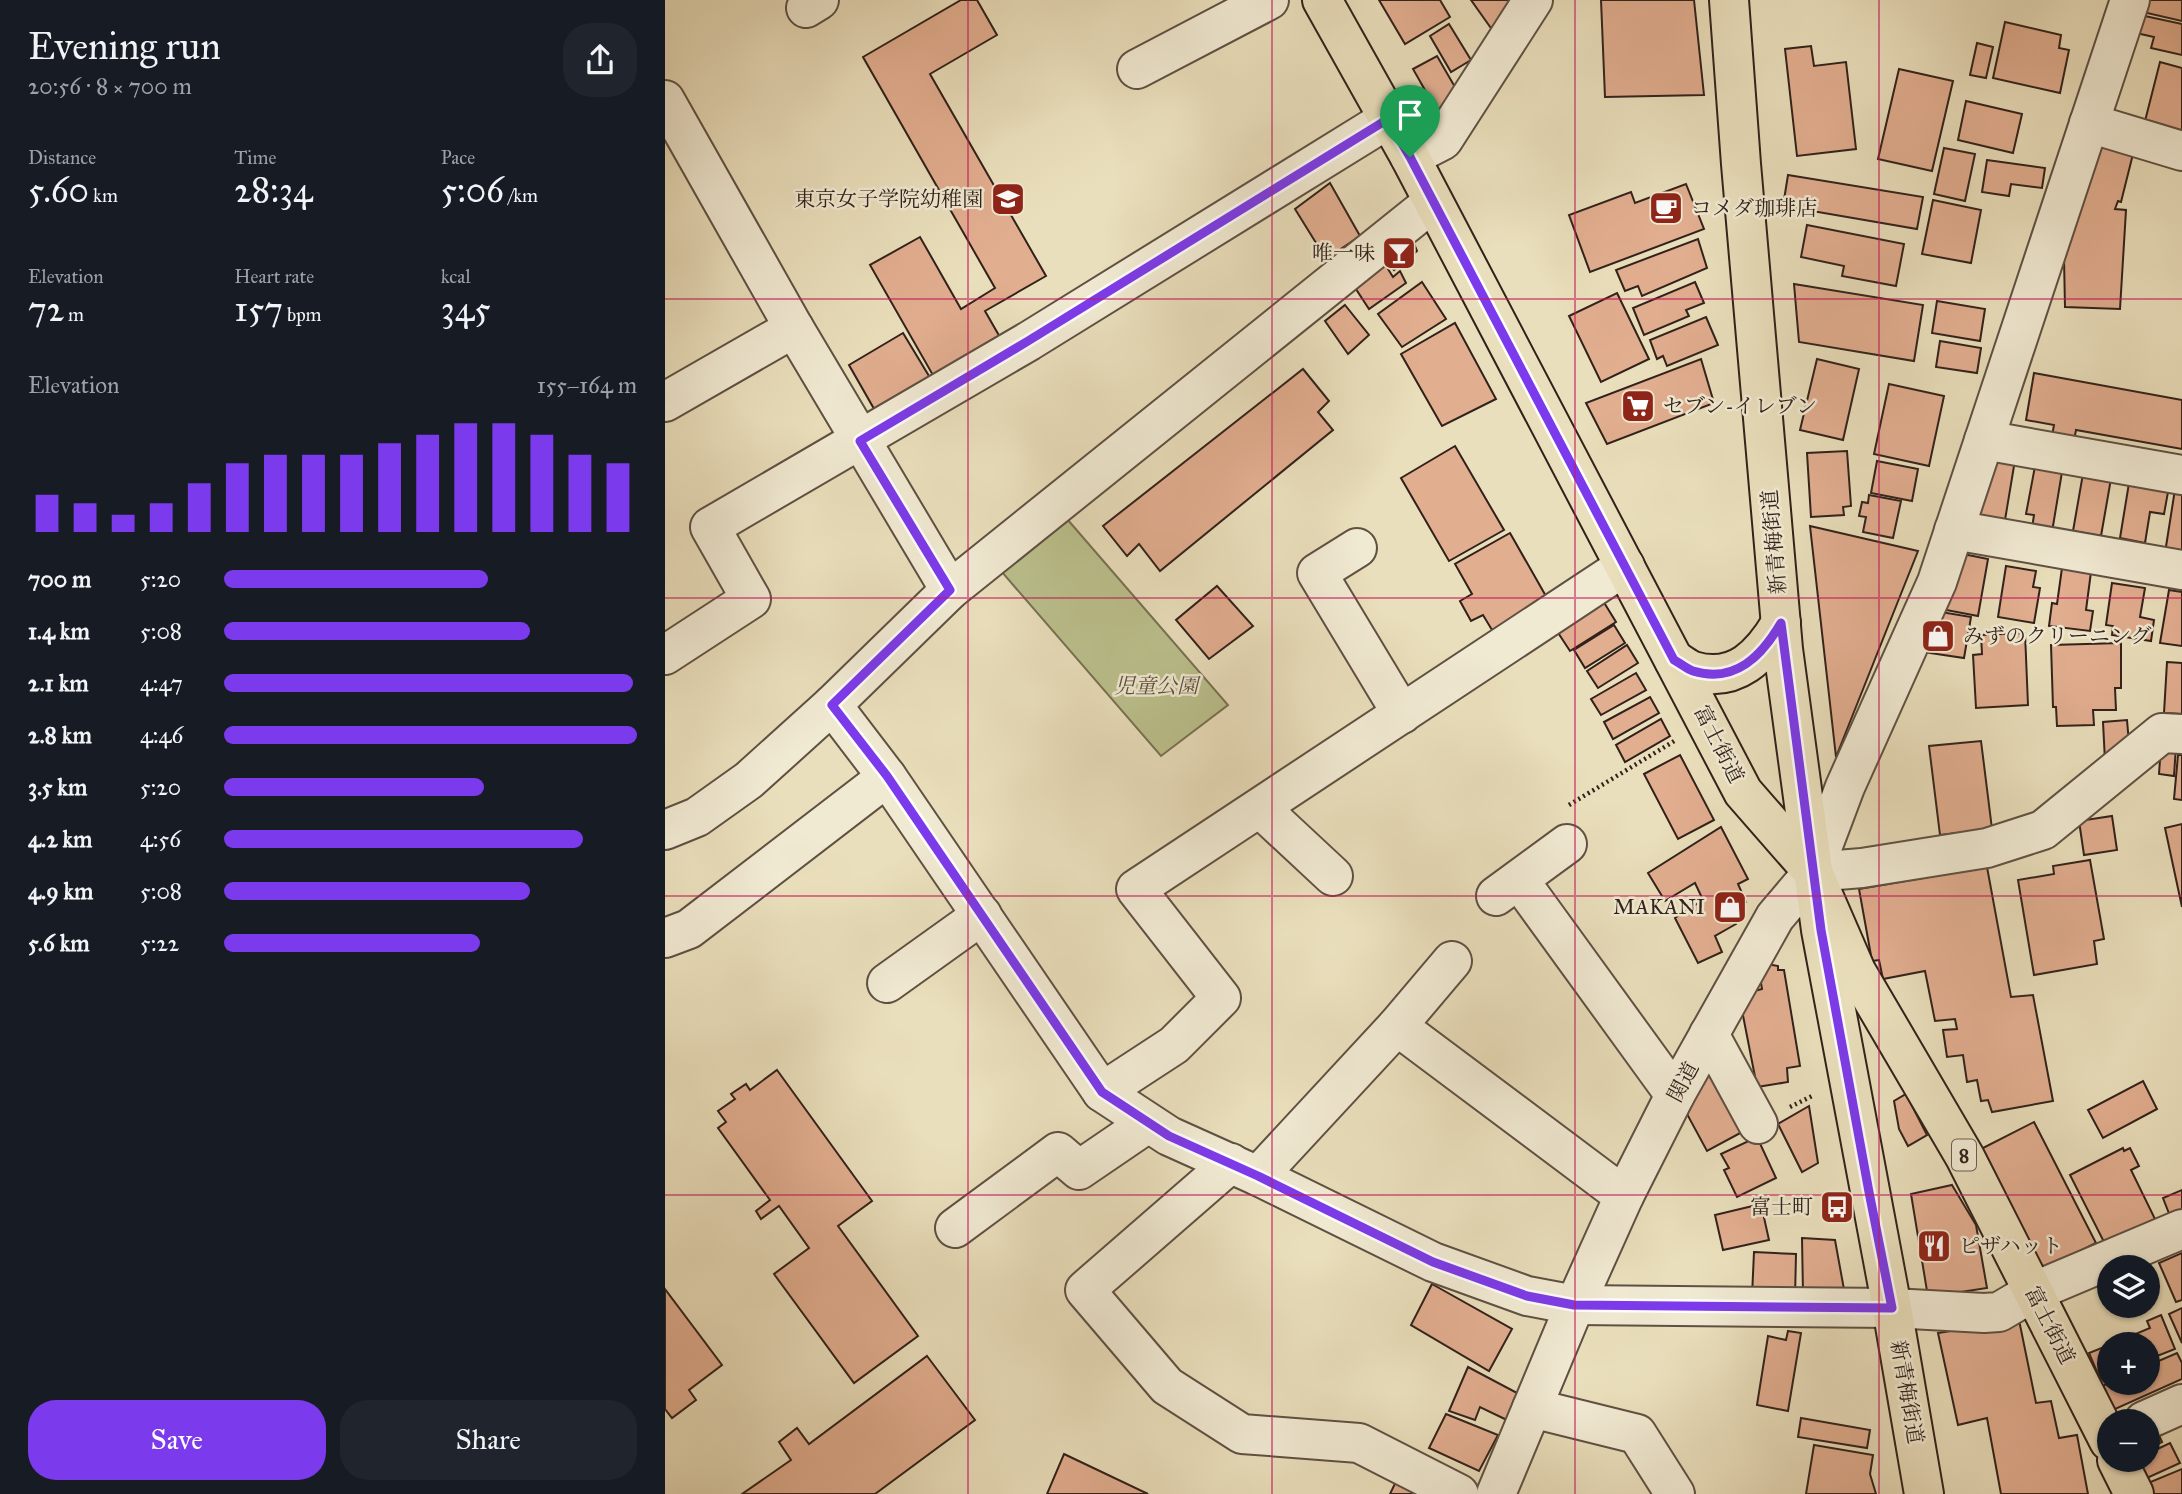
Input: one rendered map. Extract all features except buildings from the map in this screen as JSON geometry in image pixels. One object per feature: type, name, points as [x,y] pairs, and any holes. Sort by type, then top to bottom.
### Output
[{"type":"main road","name":"富士街道","points":[[1322,0],[1410,157],[1743,792],[1813,872],[1856,971],[1965,1157],[2097,1417]]},
{"type":"main road","name":"新青梅街道","points":[[1729,0],[1781,623],[1813,872],[1825,955],[1892,1308],[1924,1494]]},
{"type":"main road","points":[[1674,660],[1692,671],[1715,674],[1732,671],[1753,661],[1768,645],[1781,623]]},
{"type":"main road","name":"富士街道","points":[[2124,1472],[2134,1494]]},
{"type":"street","points":[[1137,69],[1269,0]]},
{"type":"street","points":[[1410,157],[1443,140],[1533,0]]},
{"type":"street","name":"関道","points":[[1496,1494],[1574,1305],[1624,1196],[1675,1095],[1775,917],[1813,872],[1845,787],[1937,582],[2130,0]]},
{"type":"street","points":[[665,100],[794,328],[950,590]]},
{"type":"street","points":[[665,655],[751,600],[710,527],[1028,341],[1388,119]]},
{"type":"street","points":[[2089,122],[2182,151]]},
{"type":"street","points":[[665,830],[697,817],[748,780],[832,705],[950,590],[1433,202]]},
{"type":"street","points":[[665,402],[794,328]]},
{"type":"street","points":[[1984,440],[2182,475]]},
{"type":"street","points":[[1954,530],[2182,570]]},
{"type":"street","points":[[1357,548],[1317,573],[1402,714]]},
{"type":"street","points":[[1102,1092],[1174,1045],[1221,998],[1136,889],[1625,566]]},
{"type":"street","points":[[832,705],[887,776],[1102,1092],[1169,1136],[1433,1262],[1527,1296],[1574,1305],[1892,1308],[1984,1313],[1999,1312],[2033,1292],[2182,1229]]},
{"type":"street","points":[[1813,872],[1862,868],[1987,848],[2043,830],[2162,733],[2182,734]]},
{"type":"street","points":[[665,938],[689,929],[887,776]]},
{"type":"street","points":[[1260,808],[1333,876]]},
{"type":"street","points":[[1567,844],[1508,888],[1675,1095]]},
{"type":"street","points":[[887,983],[982,915]]},
{"type":"street","points":[[1452,961],[1397,1026],[1244,1170],[1085,1290],[1167,1386],[1242,1434],[1359,1443],[1459,1494]]},
{"type":"street","points":[[1397,1026],[1624,1196]]},
{"type":"street","points":[[1709,1034],[1758,1124]]},
{"type":"street","points":[[955,1228],[1058,1152],[1079,1170],[1148,1123]]},
{"type":"street","points":[[2160,1414],[2182,1404]]},
{"type":"street","points":[[1532,1408],[1637,1434],[1675,1494]]},
{"type":"path","points":[[1569,805],[1707,722]]},
{"type":"green space","name":"児童公園","points":[[1061,512],[1228,705],[1161,756],[995,564]]},
{"type":"place","name":"東京女子学院幼稚園","points":[[1008,199]]},
{"type":"place","name":"コメダ珈琲店","points":[[1666,208]]},
{"type":"place","name":"唯一味","points":[[1399,253]]},
{"type":"place","name":"セブン-イレブン","points":[[1638,406]]},
{"type":"place","name":"みずのクリーニング","points":[[1938,636]]},
{"type":"place","name":"MAKANI","points":[[1730,907]]},
{"type":"place","name":"富士町","points":[[1837,1207]]},
{"type":"place","name":"ピザハット","points":[[1934,1246]]},
{"type":"route","points":[[1388,119],[1410,157],[1674,660],[1692,671],[1715,674],[1732,671],[1753,661],[1768,645],[1781,623],[1821,930],[1892,1308],[1574,1305],[1527,1296],[1433,1262],[1258,1176],[1169,1136],[1102,1092],[887,776],[832,705],[950,590],[860,441],[1388,119]]}]
